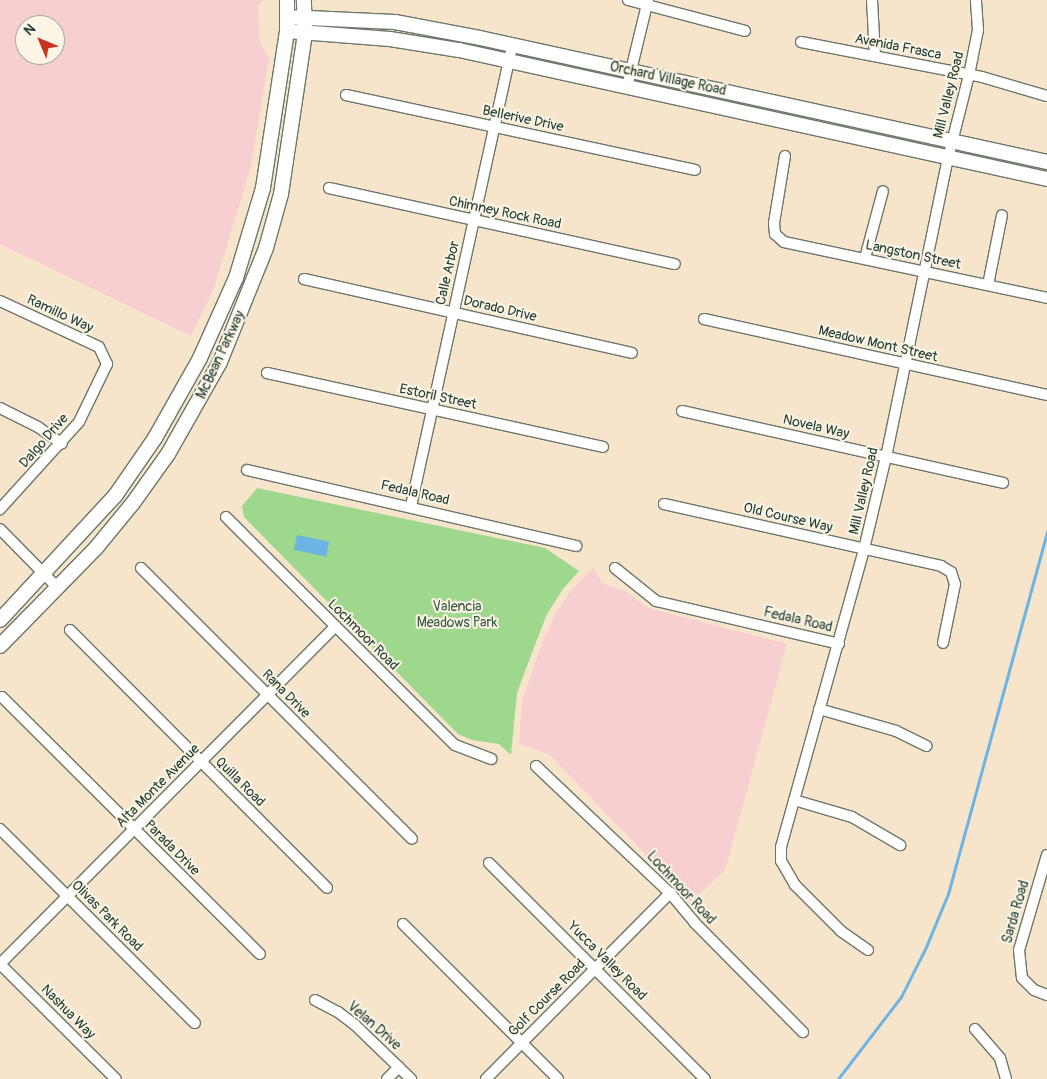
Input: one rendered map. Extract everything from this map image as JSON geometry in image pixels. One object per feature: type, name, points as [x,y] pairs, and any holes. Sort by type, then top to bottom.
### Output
[{"type":"main road","name":"McBean Parkway","points":[[0,620],[45,575],[115,496],[155,438],[200,358],[236,278],[263,188],[287,32],[286,0]]},
{"type":"main road","name":"McBean Parkway","points":[[0,646],[96,548],[168,454],[198,405],[244,309],[266,248],[281,194],[305,33],[304,0]]},
{"type":"main road","name":"Orchard Village Road","points":[[287,17],[395,22],[512,45],[1047,162]]},
{"type":"main road","name":"Orchard Village Road","points":[[287,32],[417,42],[627,86],[1047,179]]},
{"type":"main road","points":[[236,278],[244,293],[244,309]]},
{"type":"street","points":[[628,0],[648,2],[745,30]]},
{"type":"street","points":[[872,0],[875,56]]},
{"type":"street","name":"Mill Valley Road","points":[[868,950],[841,931],[787,873],[781,847],[839,644],[886,456],[948,158],[970,75],[978,30],[976,0]]},
{"type":"street","points":[[627,86],[648,2]]},
{"type":"street","name":"Avenida Frasca","points":[[801,42],[970,75],[1047,96]]},
{"type":"street","name":"Calle Arbor","points":[[411,506],[512,45]]},
{"type":"street","name":"Bellerive Drive","points":[[346,95],[695,170]]},
{"type":"street","name":"Langston Street","points":[[786,156],[775,234],[784,242],[1047,298]]},
{"type":"street","name":"Chimney Rock Road","points":[[329,188],[675,264]]},
{"type":"street","points":[[865,258],[883,191]]},
{"type":"street","points":[[988,285],[1002,215]]},
{"type":"street","name":"Dorado Drive","points":[[304,280],[632,353]]},
{"type":"street","name":"Ramillo Way","points":[[0,301],[99,347],[106,355]]},
{"type":"street","name":"Meadow Mont Street","points":[[704,319],[1047,395]]},
{"type":"street","name":"Dalgo Drive","points":[[0,509],[62,444],[79,422],[107,364],[106,355]]},
{"type":"street","name":"Estoril Street","points":[[267,373],[604,447]]},
{"type":"street","points":[[0,408],[38,427],[62,444]]},
{"type":"street","name":"Novela Way","points":[[682,411],[1003,483]]},
{"type":"street","name":"Fedala Road","points":[[247,470],[411,506],[576,546]]},
{"type":"street","name":"Old Course Way","points":[[664,504],[941,566],[951,572],[954,584],[943,643]]},
{"type":"street","name":"Lochmoor Road","points":[[226,517],[455,745],[491,759]]},
{"type":"street","points":[[0,529],[58,588]]},
{"type":"street","name":"Rana Drive","points":[[141,568],[412,839]]},
{"type":"street","name":"Fedala Road","points":[[615,568],[656,601],[839,644]]},
{"type":"street","name":"Alta Monte Avenue","points":[[0,964],[335,627]]},
{"type":"street","name":"Quilla Road","points":[[70,630],[327,888]]},
{"type":"street","name":"Parada Drive","points":[[2,697],[260,954]]},
{"type":"street","points":[[819,709],[896,731],[927,746]]},
{"type":"street","name":"Lochmoor Road","points":[[536,766],[670,893],[694,922],[803,1032]]},
{"type":"street","points":[[794,800],[852,817],[900,845]]},
{"type":"street","name":"Olivas Park Road","points":[[0,829],[195,1023]]},
{"type":"street","name":"Sarda Road","points":[[1047,854],[1019,950],[1022,978],[1034,990],[1047,996]]},
{"type":"street","name":"Yucca Valley Road","points":[[489,863],[705,1079]]},
{"type":"street","name":"Golf Course Road","points":[[486,1079],[670,893]]},
{"type":"street","points":[[403,924],[558,1079]]},
{"type":"street","name":"Nashua Way","points":[[0,964],[116,1079]]},
{"type":"street","name":"Velan Drive","points":[[315,1000],[338,1012],[411,1079]]},
{"type":"street","points":[[975,1029],[1000,1058],[1006,1079]]},
{"type":"street","points":[[387,1079],[399,1067]]},
{"type":"shaded area","points":[[0,0],[264,0],[258,5],[260,43],[269,58],[250,170],[214,288],[191,336],[0,244]]},
{"type":"shaded area","points":[[593,568],[602,583],[625,591],[648,608],[787,644],[725,870],[691,902],[549,754],[519,744],[522,701],[543,641],[555,615],[572,589]]},
{"type":"green space","name":"Valencia Meadows Park","points":[[257,488],[545,548],[579,571],[563,589],[547,614],[517,693],[511,755],[499,744],[472,740],[458,734],[244,517],[242,506]]},
{"type":"water","points":[[297,535],[329,542],[326,557],[294,550]]},
{"type":"waterway","points":[[838,1079],[901,997],[926,947],[948,894],[1047,531]]}]
